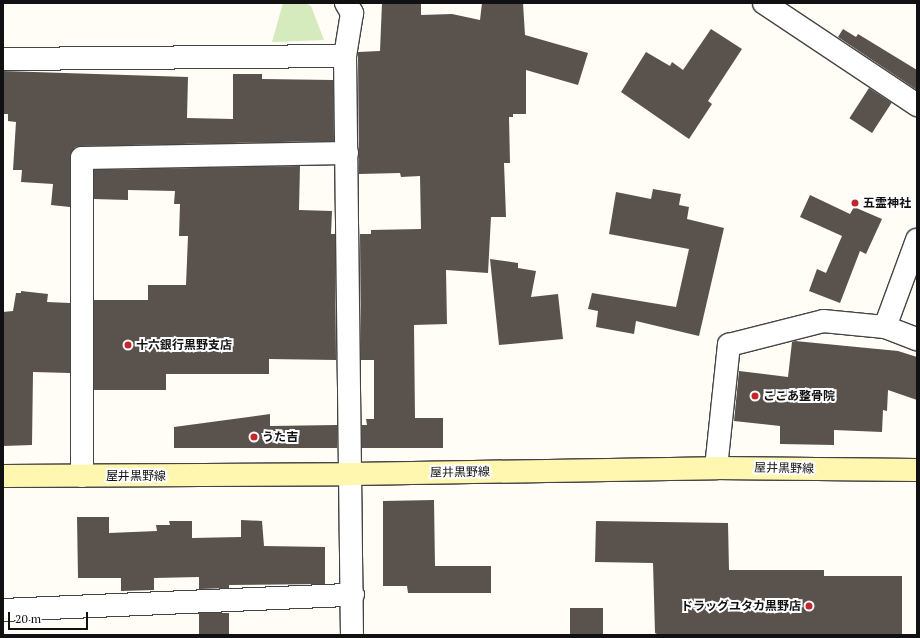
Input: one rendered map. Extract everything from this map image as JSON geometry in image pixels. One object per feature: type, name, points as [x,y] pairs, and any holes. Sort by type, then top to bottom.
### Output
[{"type":"main road","name":"屋井黒野線","points":[[3,476],[351,474],[716,468],[917,470]]},
{"type":"street","points":[[346,3],[352,13],[345,56],[353,595],[352,635]]},
{"type":"street","points":[[764,3],[917,104]]},
{"type":"street","points":[[3,59],[345,56]]},
{"type":"street","points":[[82,476],[82,158],[347,153]]},
{"type":"street","points":[[885,327],[917,240]]},
{"type":"street","points":[[716,468],[729,345],[823,321],[885,327],[917,339]]},
{"type":"street","points":[[3,610],[353,595]]},
{"type":"green space","points":[[283,3],[305,3],[311,6],[324,40],[272,42]]},
{"type":"building","points":[[382,3],[421,3],[421,15],[452,14],[480,20],[482,3],[523,3],[525,35],[588,53],[578,85],[526,70],[526,114],[513,114],[513,117],[509,117],[510,163],[504,163],[506,217],[491,217],[488,273],[446,270],[447,324],[414,325],[415,418],[443,418],[443,448],[362,448],[362,425],[367,425],[366,419],[374,419],[374,360],[361,360],[360,234],[371,234],[371,230],[421,229],[420,176],[401,177],[400,173],[359,174],[358,52],[380,51]]},
{"type":"building","points":[[711,29],[742,49],[708,101],[712,104],[689,139],[621,92],[646,52],[670,66],[672,62],[683,70]]},
{"type":"building","points":[[843,29],[856,37],[858,34],[917,70],[917,90],[838,37]]},
{"type":"building","points":[[3,71],[188,77],[187,118],[233,119],[233,74],[262,74],[262,79],[333,80],[334,141],[75,147],[70,158],[70,207],[51,205],[53,184],[21,182],[22,170],[13,170],[16,122],[8,121],[8,114],[3,114]]},
{"type":"building","points":[[869,88],[892,103],[872,133],[849,118]]},
{"type":"building","points":[[300,166],[299,210],[332,211],[331,234],[335,234],[336,360],[269,359],[269,374],[166,374],[166,390],[94,390],[94,300],[148,300],[148,285],[186,285],[188,236],[179,236],[180,204],[174,204],[175,191],[128,190],[128,200],[94,199],[94,170]]},
{"type":"building","points":[[653,189],[681,194],[679,205],[689,207],[687,219],[724,228],[699,336],[636,321],[634,334],[596,327],[598,311],[588,309],[592,293],[676,307],[689,249],[609,234],[616,192],[651,199]]},
{"type":"building","points":[[810,195],[850,214],[854,207],[882,219],[866,254],[860,251],[840,303],[809,291],[817,269],[826,273],[842,236],[800,217]]},
{"type":"building","points":[[490,259],[518,263],[518,268],[536,271],[531,297],[558,294],[563,339],[499,345]]},
{"type":"building","points":[[21,291],[48,294],[47,302],[70,303],[70,373],[33,372],[32,445],[3,446],[3,312],[13,311],[16,293],[21,293]]},
{"type":"building","points":[[795,341],[898,351],[917,357],[917,400],[888,390],[887,411],[883,410],[882,432],[834,430],[834,445],[780,444],[780,426],[734,421],[739,371],[788,377],[792,342]]},
{"type":"building","name":"うた吉","points":[[270,414],[270,426],[337,425],[337,448],[174,448],[174,427]]},
{"type":"building","points":[[434,500],[435,566],[491,566],[491,593],[408,593],[407,586],[383,586],[383,501]]},
{"type":"building","points":[[77,517],[109,517],[109,533],[157,531],[156,525],[170,525],[169,521],[192,521],[192,538],[241,537],[241,520],[262,521],[264,546],[325,547],[325,584],[229,585],[229,588],[199,589],[199,577],[154,578],[154,590],[121,591],[121,578],[78,578]]},
{"type":"building","points":[[596,521],[728,523],[729,570],[824,570],[824,576],[902,576],[902,635],[659,635],[655,633],[653,563],[595,562]]},
{"type":"building","points":[[570,608],[603,608],[603,635],[570,635]]},
{"type":"building","points":[[199,613],[229,613],[229,635],[199,635]]},
{"type":"place","name":"五霊神社","points":[[855,203]]},
{"type":"place","name":"十六銀行黒野支店","points":[[128,345]]},
{"type":"place","name":"ここあ整骨院","points":[[755,396]]},
{"type":"place","name":"うた吉","points":[[254,437]]},
{"type":"place","name":"ドラッグユタカ黒野店","points":[[809,606]]}]
